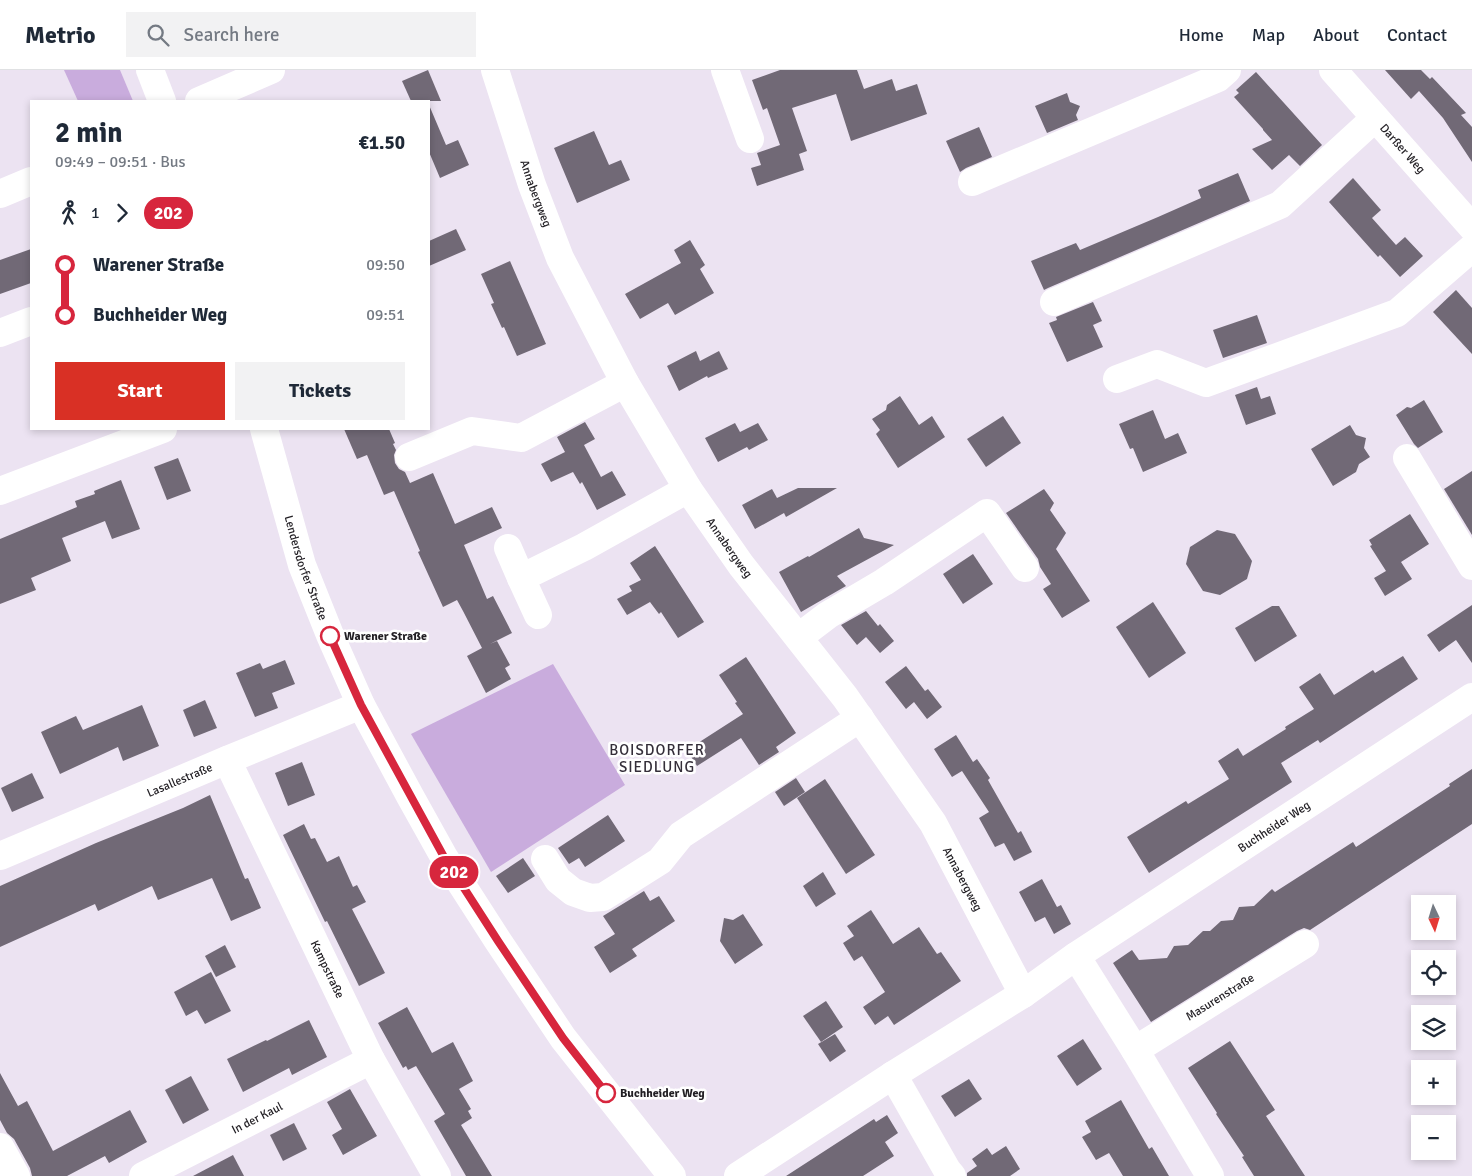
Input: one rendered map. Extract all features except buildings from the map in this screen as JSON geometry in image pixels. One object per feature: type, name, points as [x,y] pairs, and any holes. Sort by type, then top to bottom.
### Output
[{"type":"street","points":[[150,70],[162,100]]},
{"type":"street","points":[[201,100],[270,70]]},
{"type":"street","name":"Annabergweg","points":[[496,70],[532,185],[560,258],[625,383],[688,489],[741,565],[799,637],[860,718],[936,828],[1023,994]]},
{"type":"street","points":[[725,70],[750,139]]},
{"type":"street","points":[[972,182],[1218,78],[1226,70]]},
{"type":"street","name":"Darßer Weg","points":[[1333,70],[1472,227]]},
{"type":"street","points":[[1054,302],[1280,205],[1375,118]]},
{"type":"street","points":[[0,194],[30,181]]},
{"type":"street","points":[[1116,379],[1157,364],[1206,383],[1396,314],[1472,248]]},
{"type":"street","points":[[0,333],[30,321]]},
{"type":"street","points":[[409,457],[472,431],[521,438],[625,383]]},
{"type":"street","points":[[0,491],[124,436],[157,430]]},
{"type":"street","name":"Lendersdorfer Straße","points":[[264,430],[302,565],[332,641],[361,705],[444,857],[563,1038],[672,1176]]},
{"type":"street","points":[[1407,458],[1472,566]]},
{"type":"street","points":[[522,578],[584,547],[688,489]]},
{"type":"street","points":[[799,637],[828,614],[884,582],[987,513],[1025,568]]},
{"type":"street","points":[[508,548],[538,615]]},
{"type":"street","name":"Buchheider Weg","points":[[738,1176],[893,1075],[1023,994],[1076,956],[1472,697]]},
{"type":"street","name":"Lasallestraße","points":[[0,856],[361,705]]},
{"type":"street","points":[[545,859],[558,880],[573,892],[590,898],[603,897],[660,861],[681,835],[860,718]]},
{"type":"street","name":"Kampstraße","points":[[227,760],[371,1060],[436,1176]]},
{"type":"street","name":"Masurenstraße","points":[[1135,1050],[1305,944]]},
{"type":"street","points":[[1076,956],[1210,1176]]},
{"type":"street","name":"In der Kaul","points":[[142,1176],[371,1060]]},
{"type":"street","points":[[893,1075],[952,1176]]},
{"type":"street","points":[[0,1147],[16,1176]]},
{"type":"shaded area","points":[[64,70],[120,70],[133,100],[78,100]]},
{"type":"shaded area","points":[[553,664],[625,785],[491,872],[411,734]]},
{"type":"bus line","name":"202","points":[[330,636],[361,705],[444,857],[563,1038],[606,1093]]},
{"type":"place","name":"Warener Straße","points":[[330,636]]},
{"type":"place","name":"Buchheider Weg","points":[[606,1093]]},
{"type":"district","name":"BOISDORFER SIEDLUNG","points":[[657,758]]}]
